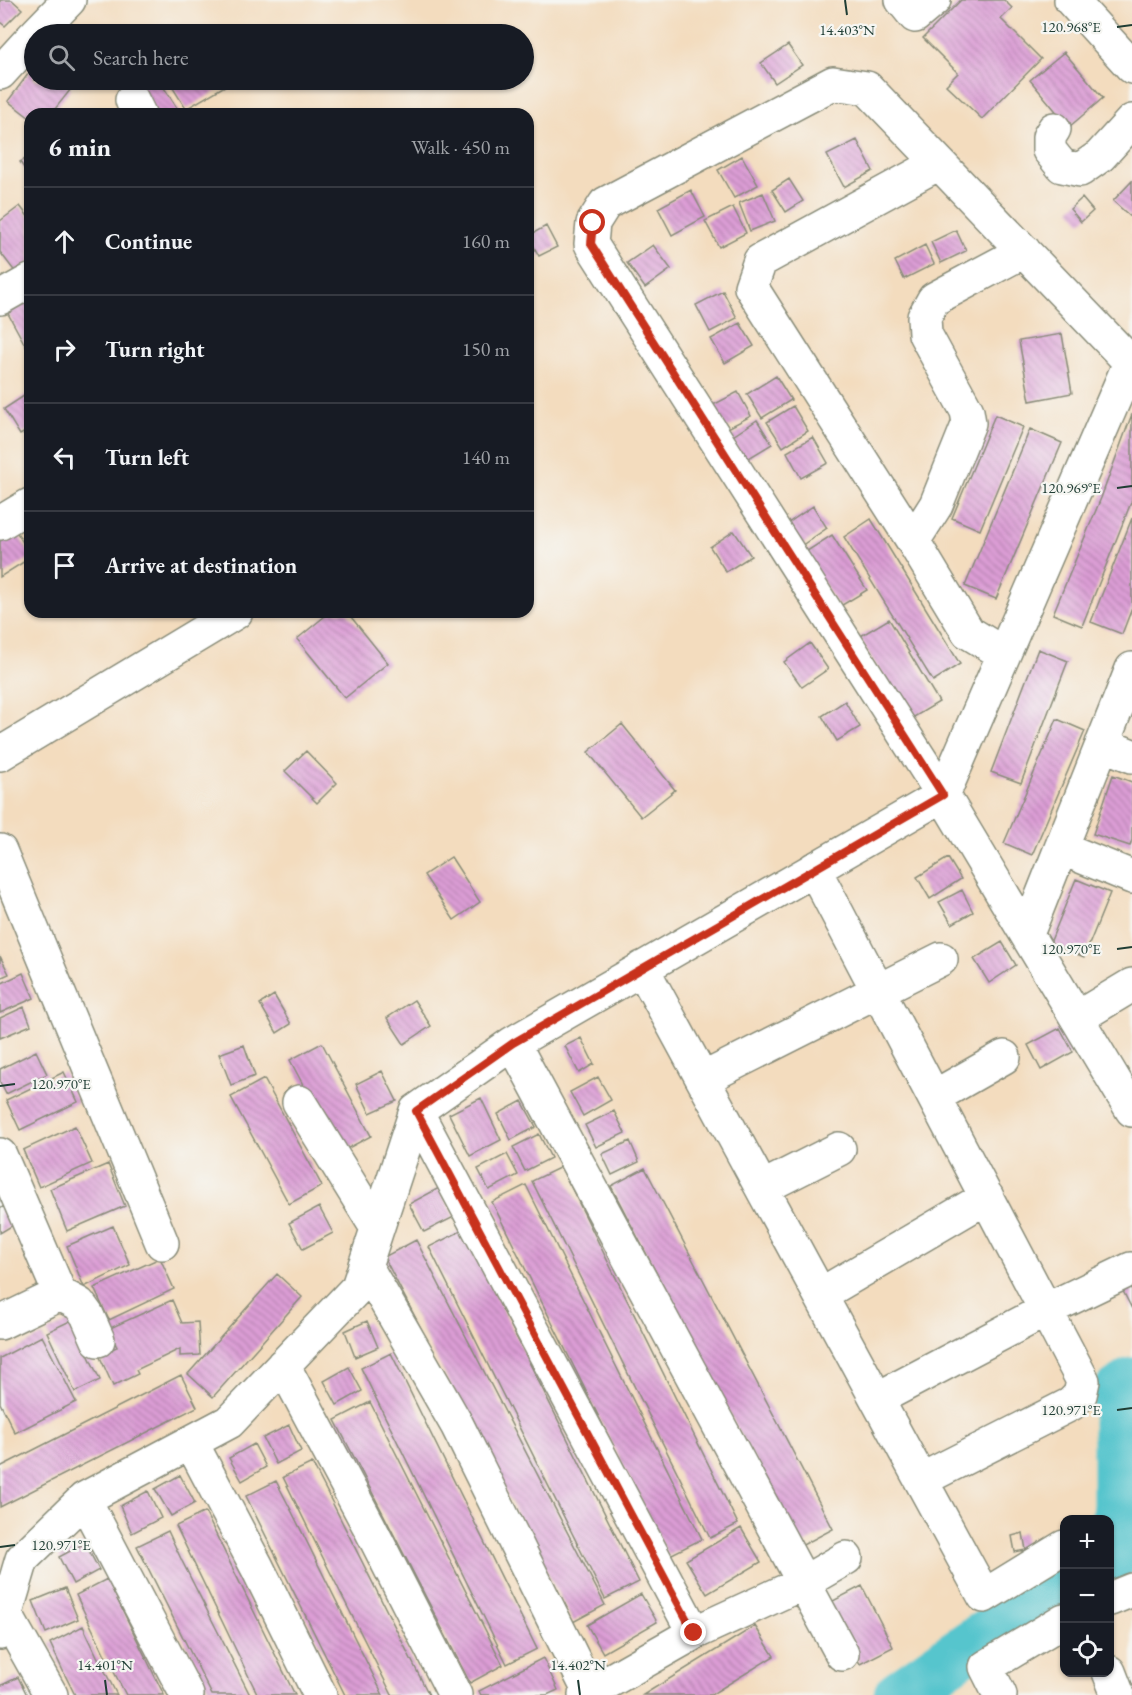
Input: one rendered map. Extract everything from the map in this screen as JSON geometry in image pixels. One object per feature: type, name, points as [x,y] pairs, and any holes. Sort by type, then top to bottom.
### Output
[{"type":"street","points":[[46,24],[69,0]]},
{"type":"street","points":[[902,0],[915,16],[934,0]]},
{"type":"street","points":[[1071,0],[1132,67]]},
{"type":"street","points":[[0,73],[24,47]]},
{"type":"street","points":[[51,1695],[3,1624],[22,1559],[84,1499],[229,1422],[358,1287],[416,1111],[513,1043],[943,795],[1131,361],[867,88],[833,83],[605,204],[593,223],[591,244],[943,795],[1132,1110]]},
{"type":"street","points":[[1054,129],[1049,136],[1048,150],[1062,166],[1080,170],[1100,156],[1132,121]]},
{"type":"street","points":[[939,163],[760,261],[751,286],[968,632],[1004,654]]},
{"type":"street","points":[[913,542],[936,505],[969,423],[967,411],[925,334],[924,316],[934,299],[1024,251]]},
{"type":"street","points":[[0,298],[24,284]]},
{"type":"street","points":[[0,523],[24,509]]},
{"type":"street","points":[[0,754],[226,618]]},
{"type":"street","points":[[1027,934],[1132,669]]},
{"type":"street","points":[[1102,744],[1132,756]]},
{"type":"street","points":[[1061,848],[1132,877]]},
{"type":"street","points":[[0,851],[162,1243]]},
{"type":"street","points":[[814,869],[1083,1381],[1080,1395],[1071,1404],[921,1479]]},
{"type":"street","points":[[703,1079],[941,959]]},
{"type":"street","points":[[642,968],[984,1596],[1060,1550]]},
{"type":"street","points":[[1077,1018],[1132,985]]},
{"type":"street","points":[[513,1043],[842,1654]]},
{"type":"street","points":[[934,1097],[1004,1057]]},
{"type":"street","points":[[299,1102],[377,1228]]},
{"type":"street","points":[[416,1111],[694,1633]]},
{"type":"street","points":[[762,1188],[839,1149]]},
{"type":"street","points":[[0,1155],[60,1294],[79,1304],[87,1315],[98,1340]]},
{"type":"street","points":[[820,1295],[987,1197]]},
{"type":"street","points":[[365,1265],[456,1425],[588,1694],[694,1633],[803,1582],[846,1558]]},
{"type":"street","points":[[877,1399],[1046,1310],[1131,1269]]},
{"type":"street","points":[[0,1323],[60,1294]]},
{"type":"street","points":[[283,1365],[369,1526],[455,1695]]},
{"type":"street","points":[[191,1442],[320,1695]]},
{"type":"street","points":[[84,1499],[187,1695]]},
{"type":"street","points":[[1114,1597],[1132,1590]]},
{"type":"street","points":[[1000,1695],[986,1667],[1060,1623]]},
{"type":"street","points":[[1111,1677],[1118,1695]]},
{"type":"building","points":[[0,0],[12,0],[22,9],[5,26],[0,22]]},
{"type":"building","points":[[961,0],[1004,0],[1012,8],[1001,19],[1041,59],[982,119],[946,85],[958,73],[923,38]]},
{"type":"building","points":[[788,45],[802,65],[775,83],[761,63]]},
{"type":"building","points":[[1064,52],[1103,98],[1069,127],[1030,80]]},
{"type":"building","points":[[24,79],[24,90],[70,90],[56,108],[24,108],[24,113],[8,101]]},
{"type":"building","points":[[134,90],[165,90],[177,108],[145,108]]},
{"type":"building","points":[[174,90],[218,90],[188,108],[185,108]]},
{"type":"building","points":[[857,140],[873,171],[844,187],[827,155]]},
{"type":"building","points":[[742,156],[758,185],[734,198],[718,170]]},
{"type":"building","points":[[789,179],[803,201],[786,212],[772,190]]},
{"type":"building","points":[[1132,181],[1132,218],[1113,201]]},
{"type":"building","points":[[691,190],[705,217],[672,235],[658,208]]},
{"type":"building","points":[[763,193],[775,221],[750,231],[739,203]]},
{"type":"building","points":[[1082,198],[1093,211],[1081,222],[1070,209]]},
{"type":"building","points":[[20,206],[24,211],[24,267],[16,273],[0,252],[0,221]]},
{"type":"building","points":[[733,207],[746,233],[719,247],[705,221]]},
{"type":"building","points":[[546,226],[557,247],[539,256],[534,247],[534,233]]},
{"type":"building","points":[[956,230],[966,251],[941,263],[931,242]]},
{"type":"building","points":[[653,245],[671,269],[645,288],[627,263]]},
{"type":"building","points":[[925,245],[934,264],[904,279],[895,261]]},
{"type":"building","points":[[723,291],[737,318],[710,332],[696,305]]},
{"type":"building","points":[[24,298],[24,343],[5,308]]},
{"type":"building","points":[[740,323],[754,346],[725,363],[711,339]]},
{"type":"building","points":[[1062,334],[1072,393],[1030,401],[1019,341]]},
{"type":"building","points":[[776,376],[791,400],[762,418],[747,394]]},
{"type":"building","points":[[738,392],[751,416],[724,430],[711,406]]},
{"type":"building","points":[[24,396],[24,433],[20,435],[4,409]]},
{"type":"building","points":[[793,406],[808,431],[783,447],[767,422]]},
{"type":"building","points":[[1132,414],[1132,500],[1082,626],[1053,614],[1101,498]]},
{"type":"building","points":[[995,415],[1023,427],[980,530],[952,518]]},
{"type":"building","points":[[757,420],[772,444],[744,461],[730,438]]},
{"type":"building","points":[[1030,429],[1062,443],[996,599],[965,586]]},
{"type":"building","points":[[813,437],[828,463],[801,478],[787,452]]},
{"type":"building","points":[[813,506],[827,528],[795,550],[781,528]]},
{"type":"building","points":[[1132,518],[1132,608],[1122,634],[1091,622]]},
{"type":"building","points":[[871,519],[960,664],[933,681],[844,537]]},
{"type":"building","points":[[16,531],[24,544],[24,562],[0,577],[0,541]]},
{"type":"building","points":[[734,531],[751,556],[726,572],[710,547]]},
{"type":"building","points":[[832,535],[867,590],[839,607],[804,553]]},
{"type":"building","points":[[323,618],[352,618],[388,663],[345,698],[297,639]]},
{"type":"building","points":[[889,619],[939,702],[909,720],[859,637]]},
{"type":"building","points":[[810,643],[828,669],[802,687],[784,662]]},
{"type":"building","points":[[1038,649],[1068,661],[1021,783],[991,772]]},
{"type":"building","points":[[845,701],[860,727],[837,741],[822,716]]},
{"type":"building","points":[[1057,719],[1085,731],[1032,855],[1004,843]]},
{"type":"building","points":[[622,724],[675,790],[641,817],[588,752]]},
{"type":"building","points":[[306,751],[337,783],[317,803],[285,771]]},
{"type":"building","points":[[1113,775],[1132,782],[1132,840],[1130,846],[1093,834]]},
{"type":"building","points":[[451,857],[480,902],[454,920],[424,875]]},
{"type":"building","points":[[948,858],[961,879],[930,899],[917,877]]},
{"type":"building","points":[[1076,879],[1110,893],[1084,957],[1050,943]]},
{"type":"building","points":[[962,890],[973,912],[952,924],[939,902]]},
{"type":"building","points":[[1002,942],[1016,965],[989,983],[974,959]]},
{"type":"building","points":[[0,956],[9,974],[0,978]]},
{"type":"building","points":[[23,973],[34,998],[0,1013],[0,984]]},
{"type":"building","points":[[274,995],[291,1024],[277,1033],[260,1004]]},
{"type":"building","points":[[414,1000],[431,1026],[404,1044],[387,1018]]},
{"type":"building","points":[[24,1007],[31,1025],[0,1038],[0,1018]]},
{"type":"building","points":[[1060,1028],[1073,1052],[1041,1070],[1028,1045]]},
{"type":"building","points":[[581,1038],[594,1064],[579,1073],[565,1046]]},
{"type":"building","points":[[322,1043],[371,1136],[339,1153],[290,1060]]},
{"type":"building","points":[[244,1045],[255,1076],[231,1085],[219,1054]]},
{"type":"building","points":[[36,1051],[47,1074],[6,1094],[0,1082],[0,1069]]},
{"type":"building","points":[[382,1071],[397,1101],[370,1113],[356,1084]]},
{"type":"building","points":[[64,1072],[78,1102],[20,1130],[6,1100]]},
{"type":"building","points":[[598,1077],[611,1100],[583,1116],[570,1092]]},
{"type":"building","points":[[264,1079],[322,1186],[289,1204],[231,1097]]},
{"type":"building","points":[[481,1098],[501,1140],[470,1156],[449,1114]]},
{"type":"building","points":[[522,1101],[536,1127],[511,1140],[498,1114]]},
{"type":"building","points":[[614,1111],[625,1133],[596,1147],[585,1125]]},
{"type":"building","points":[[75,1126],[92,1163],[39,1187],[23,1150]]},
{"type":"building","points":[[539,1134],[551,1158],[525,1171],[513,1147]]},
{"type":"building","points":[[630,1141],[639,1162],[612,1175],[602,1154]]},
{"type":"building","points":[[507,1154],[518,1175],[489,1190],[478,1169]]},
{"type":"building","points":[[108,1164],[125,1206],[67,1231],[50,1189]]},
{"type":"building","points":[[561,1167],[738,1524],[710,1538],[532,1181]]},
{"type":"building","points":[[645,1168],[833,1529],[799,1547],[611,1186]]},
{"type":"building","points":[[526,1185],[702,1539],[668,1556],[492,1202]]},
{"type":"building","points":[[439,1188],[454,1217],[424,1232],[409,1204]]},
{"type":"building","points":[[4,1206],[15,1224],[0,1233],[0,1209]]},
{"type":"building","points":[[319,1207],[333,1233],[303,1249],[289,1223]]},
{"type":"building","points":[[113,1226],[130,1265],[84,1287],[67,1246]]},
{"type":"building","points":[[463,1230],[639,1582],[605,1599],[429,1247]]},
{"type":"building","points":[[416,1240],[605,1605],[573,1622],[384,1257]]},
{"type":"building","points":[[160,1258],[174,1289],[109,1320],[94,1288]]},
{"type":"building","points":[[277,1274],[302,1297],[213,1397],[188,1374]]},
{"type":"building","points":[[1132,1280],[1132,1309],[1121,1287]]},
{"type":"building","points":[[172,1300],[182,1323],[198,1322],[200,1355],[180,1356],[180,1349],[136,1370],[138,1374],[113,1386],[99,1355],[117,1347],[108,1329]]},
{"type":"building","points":[[72,1320],[100,1380],[75,1392],[47,1332]]},
{"type":"building","points":[[367,1321],[378,1347],[355,1357],[345,1331]]},
{"type":"building","points":[[42,1336],[76,1402],[15,1433],[0,1403],[0,1358]]},
{"type":"building","points":[[391,1353],[537,1649],[507,1664],[361,1368]]},
{"type":"building","points":[[349,1367],[362,1391],[337,1405],[324,1381]]},
{"type":"building","points":[[181,1375],[197,1407],[0,1507],[0,1467]]},
{"type":"building","points":[[370,1402],[503,1665],[470,1683],[335,1420]]},
{"type":"building","points":[[289,1425],[301,1451],[276,1464],[263,1438]]},
{"type":"building","points":[[254,1444],[266,1467],[242,1481],[229,1458]]},
{"type":"building","points":[[312,1463],[429,1695],[392,1695],[283,1477]]},
{"type":"building","points":[[180,1475],[195,1503],[171,1516],[155,1489]]},
{"type":"building","points":[[276,1481],[383,1695],[345,1695],[246,1496]]},
{"type":"building","points":[[148,1491],[161,1518],[132,1533],[120,1506]]},
{"type":"building","points":[[205,1512],[295,1695],[258,1695],[250,1679],[176,1526]]},
{"type":"building","points":[[741,1528],[761,1562],[707,1594],[686,1560]]},
{"type":"building","points":[[168,1531],[250,1695],[212,1695],[137,1546]]},
{"type":"building","points":[[1023,1533],[1026,1550],[1015,1552],[1012,1536]]},
{"type":"building","points":[[85,1543],[99,1570],[73,1584],[59,1557]]},
{"type":"building","points":[[107,1579],[164,1695],[126,1695],[105,1655],[76,1595]]},
{"type":"building","points":[[862,1586],[893,1647],[860,1664],[829,1603]]},
{"type":"building","points":[[65,1588],[78,1619],[46,1633],[33,1601]]},
{"type":"building","points":[[641,1594],[657,1622],[603,1653],[587,1625]]},
{"type":"building","points":[[83,1626],[117,1695],[75,1695],[64,1673],[50,1643]]},
{"type":"building","points":[[755,1626],[774,1656],[711,1695],[643,1695]]},
{"type":"building","points":[[543,1658],[558,1690],[547,1695],[481,1695],[479,1691]]},
{"type":"building","points":[[18,1677],[27,1695],[0,1695],[0,1686]]},
{"type":"waterway","points":[[1114,1536],[1118,1506],[1118,1393],[1132,1383]]},
{"type":"waterway","points":[[899,1695],[972,1644],[1060,1589]]},
{"type":"route","points":[[593,223],[591,244],[943,795],[513,1043],[416,1111],[694,1633]]}]
